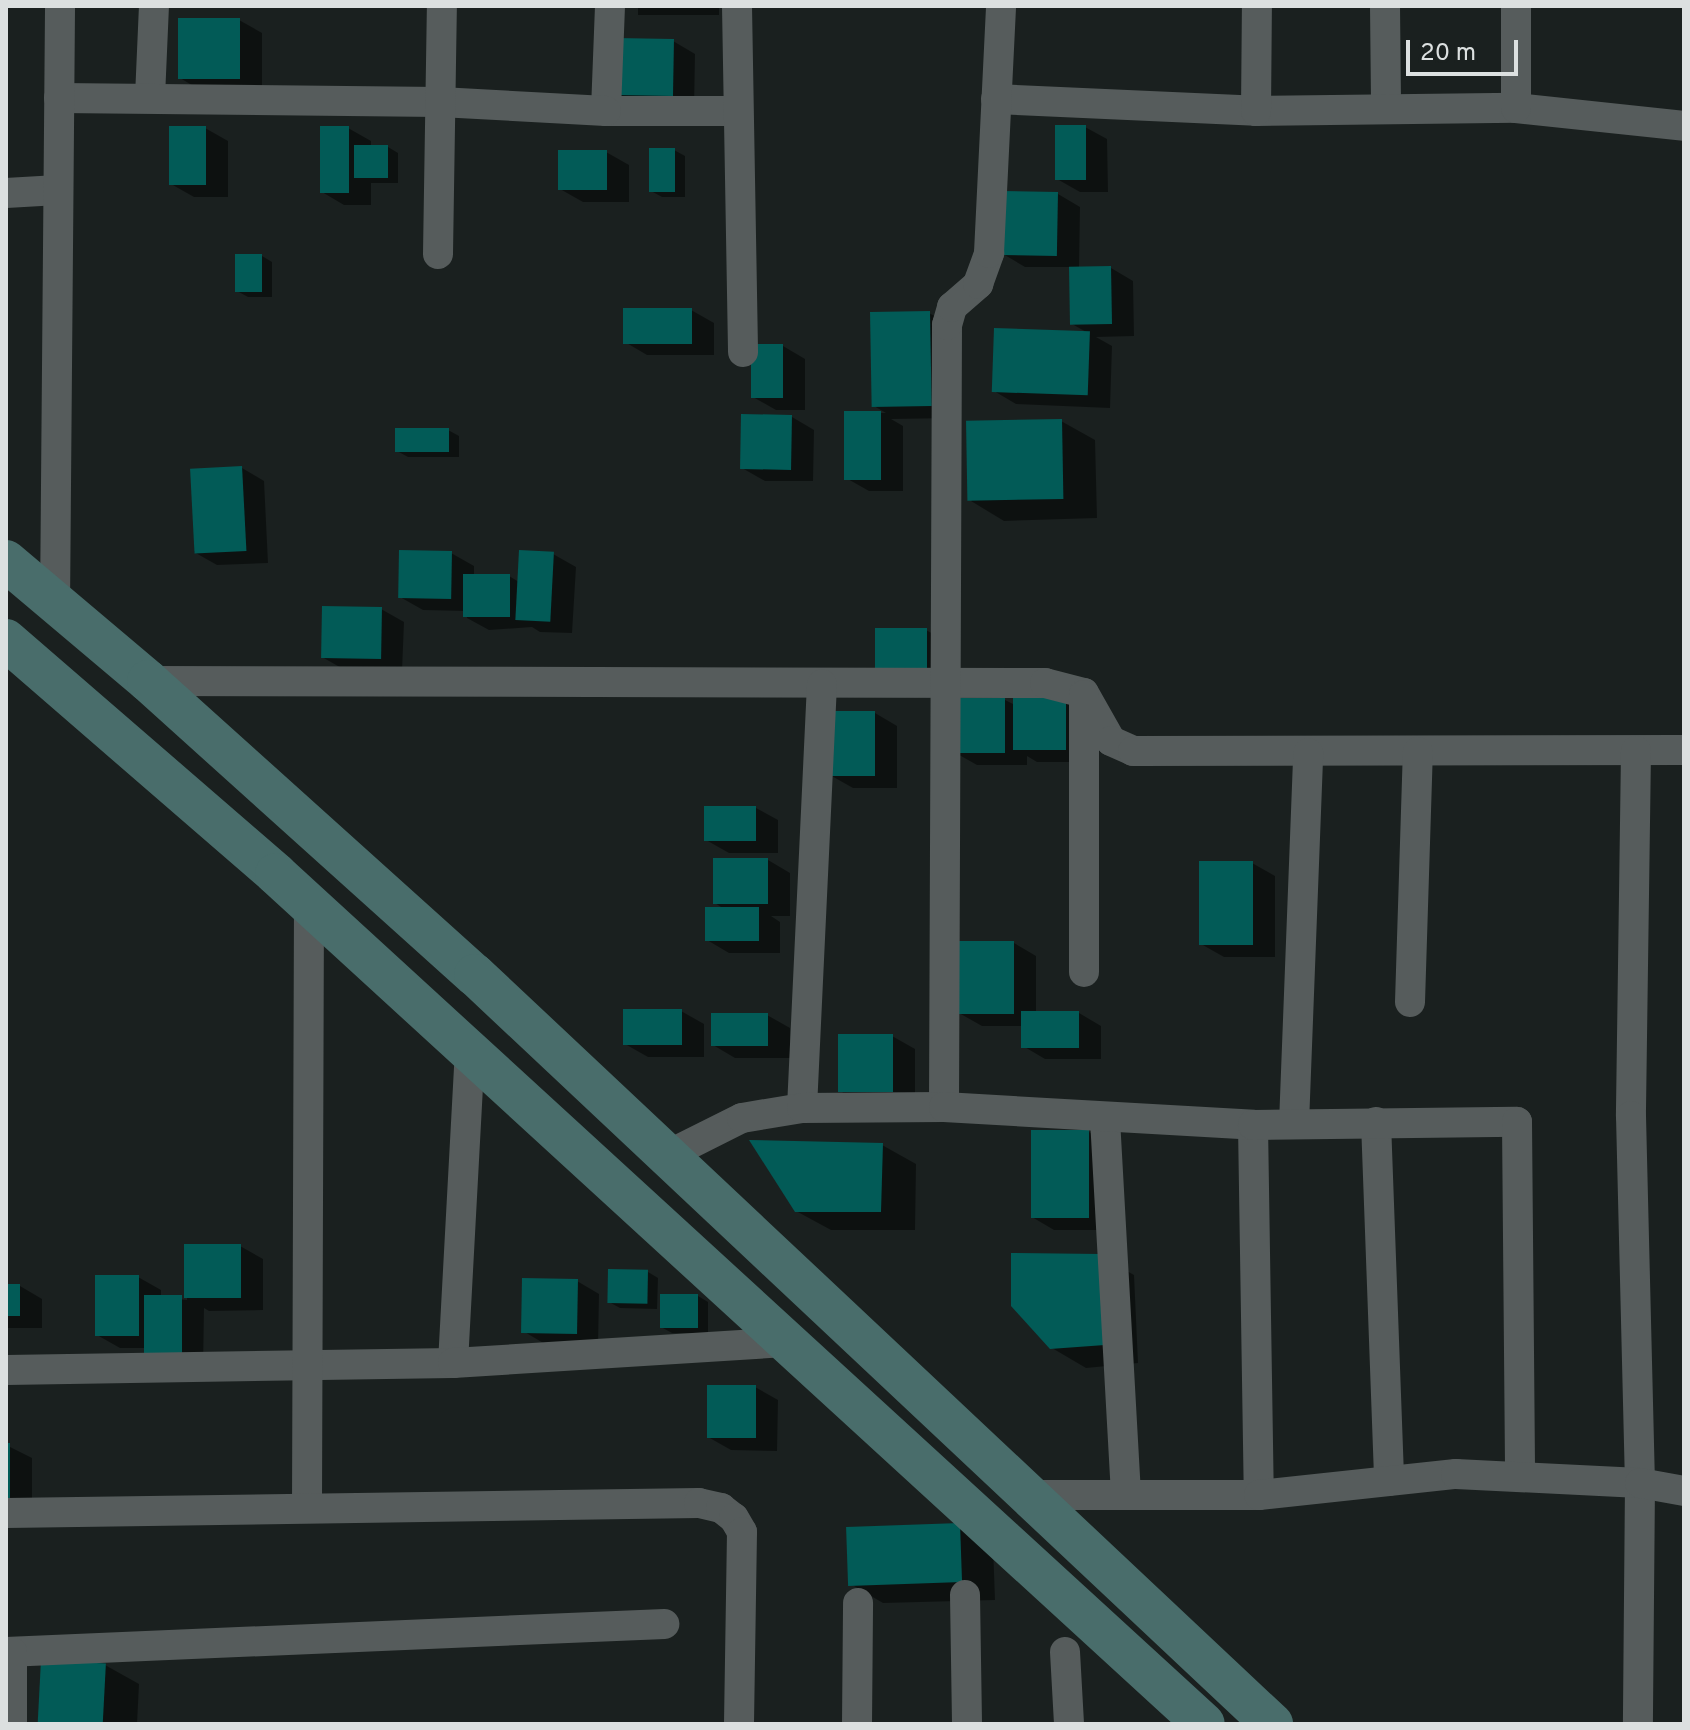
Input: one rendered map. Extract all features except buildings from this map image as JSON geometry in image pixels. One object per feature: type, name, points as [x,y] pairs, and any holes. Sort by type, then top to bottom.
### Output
[{"type":"street","points":[[55,606],[60,6]]},
{"type":"street","points":[[150,97],[154,6]]},
{"type":"street","points":[[438,254],[442,6]]},
{"type":"street","points":[[606,111],[610,6]]},
{"type":"street","points":[[737,6],[743,352]]},
{"type":"street","points":[[944,1107],[947,325],[952,307],[978,284],[989,253],[1001,6]]},
{"type":"street","points":[[1256,111],[1257,6]]},
{"type":"street","points":[[1385,6],[1386,108]]},
{"type":"street","points":[[1516,6],[1516,108]]},
{"type":"street","points":[[59,98],[440,102],[606,111],[737,111]]},
{"type":"street","points":[[996,99],[1256,111],[1516,108],[1684,126]]},
{"type":"street","points":[[6,193],[58,190]]},
{"type":"street","points":[[6,561],[55,606],[148,681],[475,975],[1272,1724]]},
{"type":"street","points":[[6,640],[309,904],[1204,1724]]},
{"type":"street","points":[[148,681],[1045,683],[1061,684],[1084,693],[1111,741],[1121,748],[1308,753],[1684,750]]},
{"type":"street","points":[[802,1108],[822,684]]},
{"type":"street","points":[[1084,693],[1084,972]]},
{"type":"street","points":[[1636,751],[1631,1116],[1640,1483],[1638,1724]]},
{"type":"street","points":[[1410,1002],[1418,752]]},
{"type":"street","points":[[1294,1124],[1308,753]]},
{"type":"street","points":[[307,1506],[309,904]]},
{"type":"street","points":[[453,1363],[470,1053]]},
{"type":"street","points":[[666,1156],[742,1118],[802,1108],[944,1107],[1105,1119],[1253,1125],[1517,1122],[1520,1477]]},
{"type":"street","points":[[1105,1119],[1126,1493]]},
{"type":"street","points":[[1376,1122],[1389,1481]]},
{"type":"street","points":[[1253,1125],[1259,1495]]},
{"type":"street","points":[[6,1370],[453,1363],[785,1342]]},
{"type":"street","points":[[1027,1495],[1259,1495],[1456,1474],[1640,1483],[1684,1491]]},
{"type":"street","points":[[6,1513],[307,1506],[699,1503],[721,1508],[734,1518],[742,1532],[739,1724]]},
{"type":"street","points":[[965,1595],[967,1724]]},
{"type":"street","points":[[857,1724],[858,1603]]},
{"type":"street","points":[[12,1724],[9,1652],[664,1624]]},
{"type":"street","points":[[1065,1652],[1069,1724]]}]
